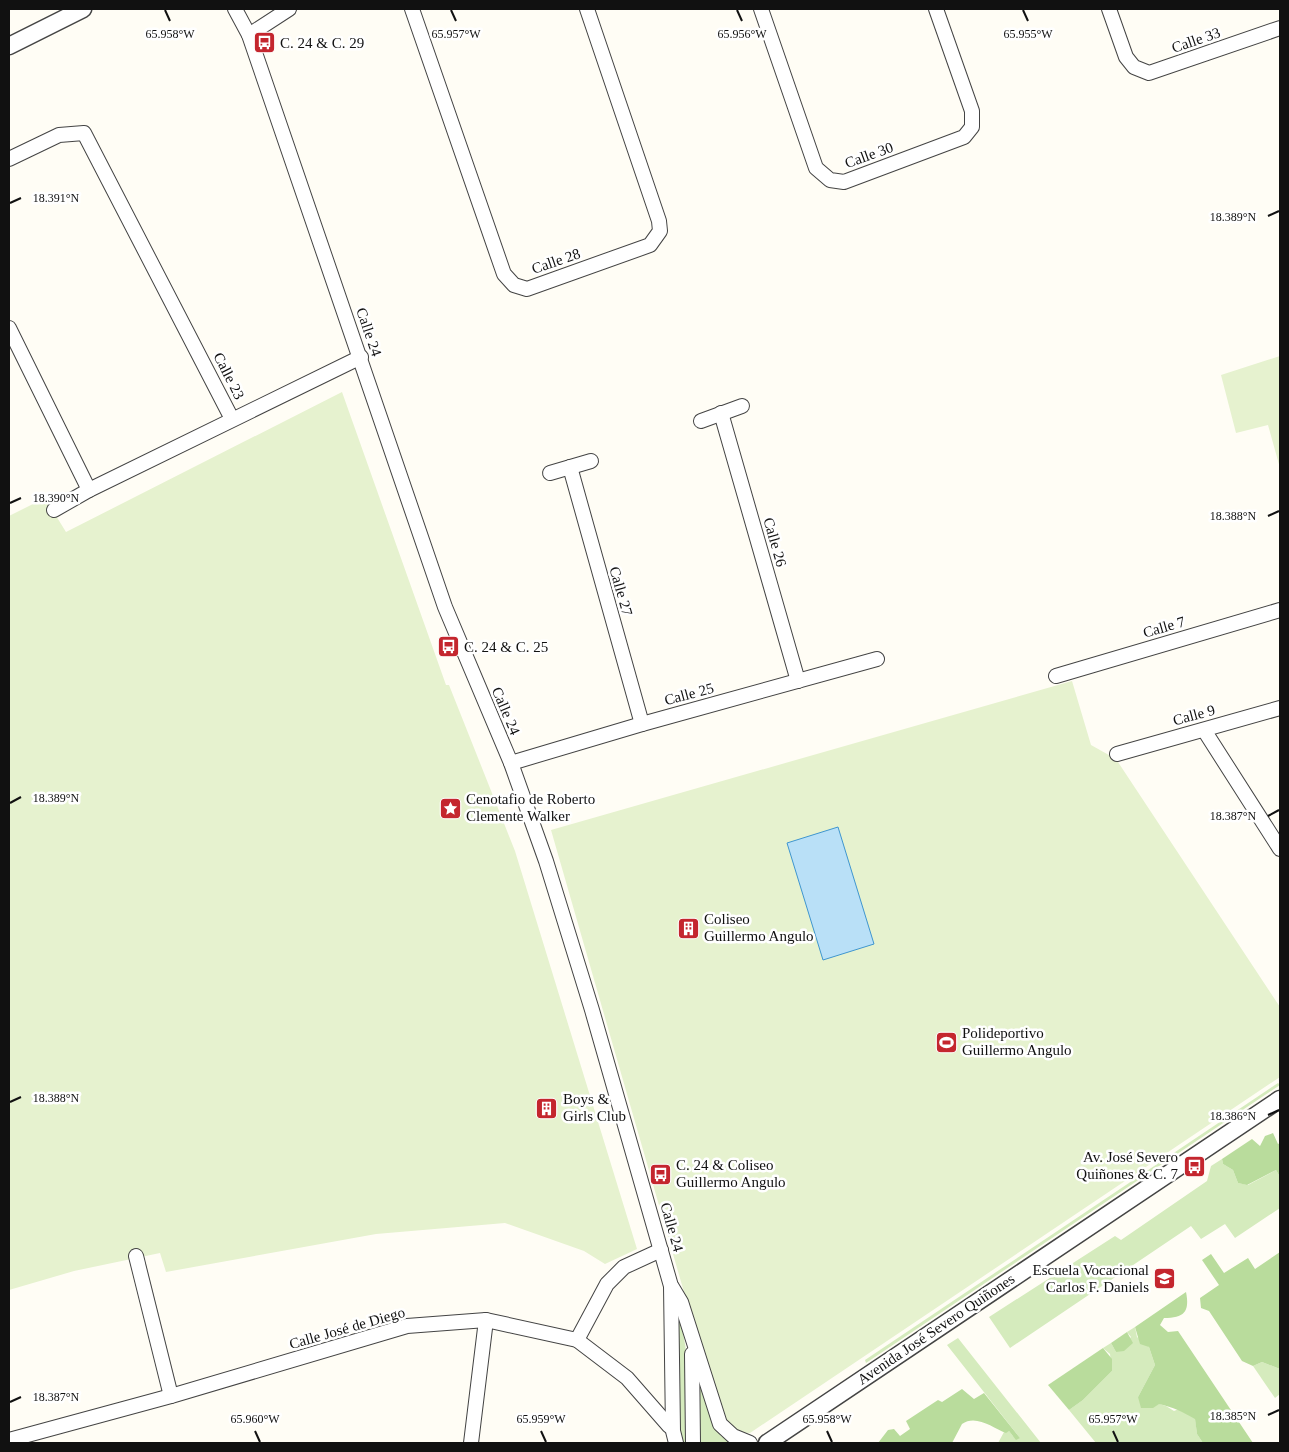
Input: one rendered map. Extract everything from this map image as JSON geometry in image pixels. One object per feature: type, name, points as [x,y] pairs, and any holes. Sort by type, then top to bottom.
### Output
[{"type":"street","points":[[9,46],[83,9]]},
{"type":"street","name":"Calle 24","points":[[235,9],[249,35],[445,607],[511,763],[546,861],[592,1010],[671,1286],[673,1431],[676,1443]]},
{"type":"street","points":[[249,35],[289,9]]},
{"type":"street","name":"Calle 28","points":[[412,9],[504,274],[514,285],[526,288],[650,245],[660,231],[659,221],[587,9]]},
{"type":"street","name":"Calle 30","points":[[760,9],[816,168],[830,180],[844,182],[964,137],[972,127],[972,111],[936,9]]},
{"type":"street","name":"Calle 33","points":[[1109,9],[1126,57],[1134,67],[1149,72],[1280,28]]},
{"type":"street","name":"Calle 23","points":[[14,156],[59,135],[84,133],[232,419],[89,490],[54,510]]},
{"type":"street","points":[[9,328],[89,490]]},
{"type":"street","points":[[232,419],[360,357]]},
{"type":"street","points":[[701,421],[742,406]]},
{"type":"street","name":"Calle 26","points":[[721,413],[798,681]]},
{"type":"street","points":[[550,473],[591,461]]},
{"type":"street","name":"Calle 27","points":[[570,467],[642,724]]},
{"type":"street","name":"Calle 7","points":[[1056,676],[1280,610]]},
{"type":"street","name":"Calle 25","points":[[511,763],[642,724],[877,659]]},
{"type":"street","name":"Calle 9","points":[[1117,754],[1280,708]]},
{"type":"street","points":[[1204,730],[1280,849]]},
{"type":"street","name":"Avenida José Severo Quiñones","points":[[767,1443],[1280,1099]]},
{"type":"street","points":[[577,1340],[607,1284],[624,1267],[661,1250]]},
{"type":"street","points":[[136,1256],[171,1396]]},
{"type":"street","points":[[671,1286],[681,1302],[720,1424],[733,1436],[750,1443]]},
{"type":"street","points":[[471,1443],[486,1320]]},
{"type":"street","name":"Calle José de Diego","points":[[9,1440],[171,1396],[407,1326],[486,1320],[577,1340],[627,1378],[669,1426]]},
{"type":"street","points":[[693,1344],[693,1443]]},
{"type":"green space","points":[[1280,356],[1280,468],[1268,425],[1236,433],[1221,375]]},
{"type":"green space","points":[[342,392],[446,685],[449,685],[515,851],[637,1249],[605,1264],[584,1251],[505,1223],[376,1234],[166,1272],[160,1253],[74,1271],[9,1290],[9,516],[45,498],[66,532]]},
{"type":"green space","name":"Polideportivo Guillermo Angulo","points":[[1072,681],[1091,745],[1116,759],[1280,1007],[1280,1077],[750,1433],[740,1432],[733,1428],[722,1415],[709,1379],[551,830]]},
{"type":"green space","points":[[1278,1083],[1280,1085],[866,1363],[865,1360]]},
{"type":"green space","points":[[1273,1133],[1278,1144],[1280,1143],[1280,1177],[1276,1170],[1247,1185],[1238,1183],[1233,1170],[1223,1164],[1222,1159],[1252,1139],[1260,1146],[1265,1136]]},
{"type":"green space","points":[[1222,1159],[1223,1164],[1233,1170],[1238,1183],[1248,1185],[1276,1170],[1280,1177],[1280,1208],[1235,1238],[1225,1224],[1201,1239],[1191,1226],[1010,1348],[989,1317],[1115,1236],[1121,1240],[1207,1181],[1211,1166]]},
{"type":"green space","points":[[1280,1252],[1280,1369],[1262,1362],[1253,1366],[1242,1361],[1209,1311],[1201,1308],[1200,1298],[1219,1285],[1202,1260],[1211,1254],[1224,1273],[1248,1258],[1255,1269]]},
{"type":"green space","points":[[1186,1292],[1187,1304],[1184,1312],[1176,1317],[1164,1318],[1160,1325],[1168,1332],[1178,1331],[1253,1443],[1203,1443],[1197,1434],[1195,1419],[1191,1416],[1159,1404],[1153,1408],[1141,1408],[1138,1397],[1155,1365],[1149,1347],[1140,1344],[1135,1327]]},
{"type":"green space","points":[[678,1315],[687,1361],[687,1441],[685,1443],[680,1443]]},
{"type":"green space","points":[[1135,1327],[1137,1337],[1149,1347],[1155,1365],[1138,1397],[1166,1406],[1174,1411],[1179,1409],[1195,1418],[1197,1434],[1203,1443],[1096,1443],[1069,1410],[1083,1400],[1112,1371],[1110,1354],[1103,1348],[1111,1343],[1116,1352],[1131,1337],[1127,1332]]},
{"type":"green space","points":[[1127,1332],[1133,1343],[1124,1351],[1116,1352],[1111,1343]]},
{"type":"green space","points":[[958,1338],[1041,1443],[998,1443],[1004,1432],[1009,1431],[1013,1436],[1020,1438],[947,1345]]},
{"type":"green space","points":[[1103,1348],[1112,1359],[1112,1371],[1083,1400],[1069,1410],[1048,1385]]},
{"type":"green space","points":[[1262,1362],[1280,1369],[1280,1394],[1275,1398],[1253,1366]]},
{"type":"green space","points":[[697,1379],[700,1380],[716,1429],[721,1436],[735,1443],[699,1443]]},
{"type":"green space","points":[[962,1389],[974,1399],[984,1393],[1020,1438],[1016,1440],[1009,1431],[1006,1433],[973,1420],[962,1424],[952,1443],[878,1443],[888,1430],[894,1429],[900,1436],[910,1429],[906,1421],[938,1400],[942,1402]]},
{"type":"water","points":[[838,827],[874,944],[823,960],[787,843]]},
{"type":"place","name":"C. 24 & C. 29","points":[[264,43]]},
{"type":"place","name":"C. 24 & C. 25","points":[[448,647]]},
{"type":"place","name":"Cenotafio de Roberto Clemente Walker","points":[[450,808]]},
{"type":"place","name":"Coliseo Guillermo Angulo","points":[[688,928]]},
{"type":"place","name":"Polideportivo Guillermo Angulo","points":[[946,1042]]},
{"type":"place","name":"Boys & Girls Club","points":[[547,1108]]},
{"type":"place","name":"Av. José Severo Quiñones & C. 7","points":[[1194,1166]]},
{"type":"place","name":"C. 24 & Coliseo Guillermo Angulo","points":[[660,1174]]},
{"type":"place","name":"Escuela Vocacional Carlos F. Daniels","points":[[1165,1279]]}]
